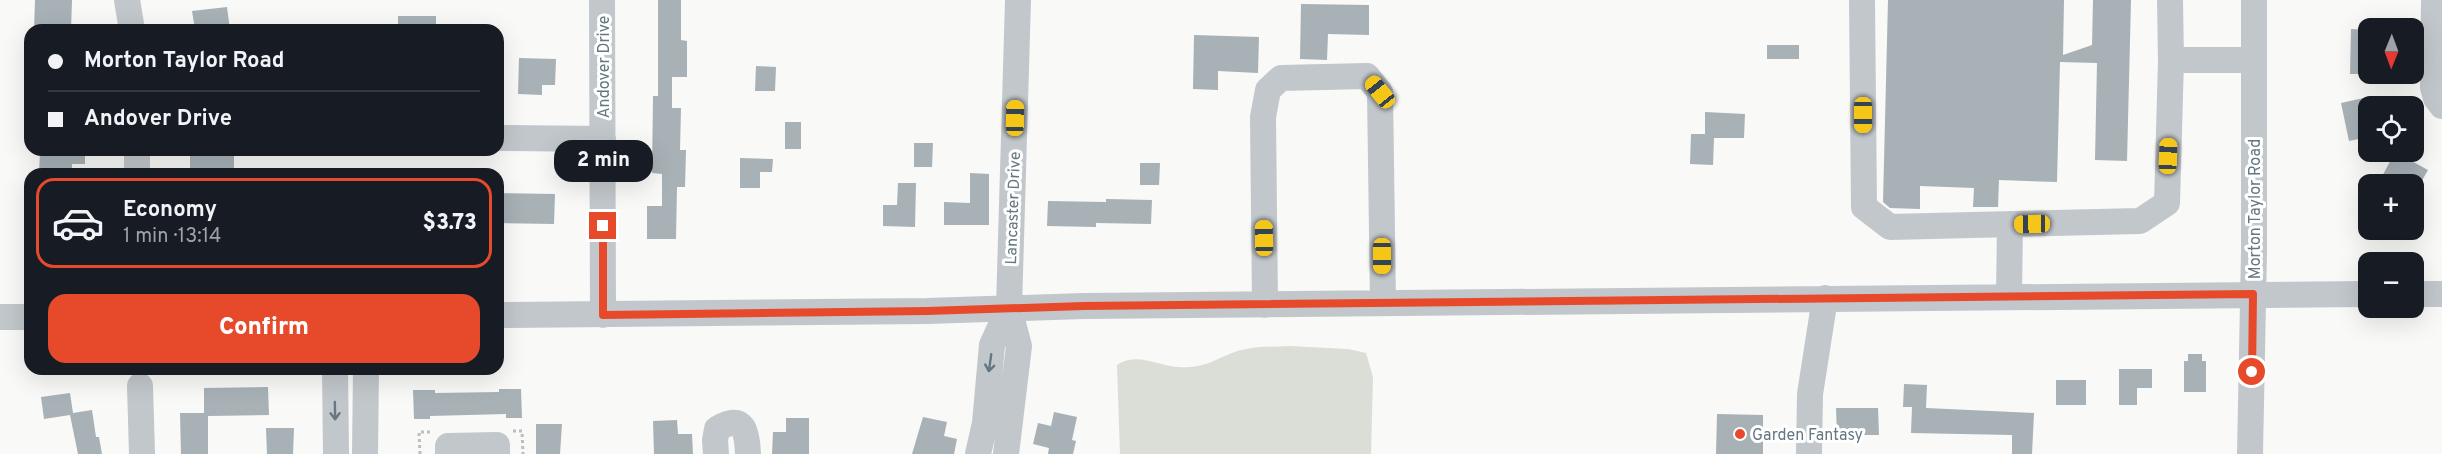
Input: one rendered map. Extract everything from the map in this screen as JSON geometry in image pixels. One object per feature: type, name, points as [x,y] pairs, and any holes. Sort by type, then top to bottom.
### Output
[{"type":"street","points":[[127,0],[131,24]]},
{"type":"street","name":"Andover Drive","points":[[602,0],[603,315]]},
{"type":"street","name":"Lancaster Drive","points":[[1009,308],[1018,0]]},
{"type":"street","points":[[1862,0],[1864,207],[1890,227],[2140,220],[2167,203],[2171,60],[2170,0]]},
{"type":"street","name":"Morton Taylor Road","points":[[2250,454],[2254,0]]},
{"type":"street","points":[[2434,0],[2433,87],[2435,97],[2441,106]]},
{"type":"street","points":[[2171,60],[2254,60]]},
{"type":"street","points":[[1265,305],[1263,117],[1268,90],[1281,78],[1367,76],[1380,92],[1383,303]]},
{"type":"street","points":[[504,138],[603,139]]},
{"type":"street","points":[[2009,296],[2010,224]]},
{"type":"street","points":[[504,315],[1383,303],[2358,294]]},
{"type":"street","points":[[2424,294],[2442,294]]},
{"type":"street","points":[[1809,454],[1810,394],[1825,298]]},
{"type":"street","points":[[1009,308],[1019,346],[1007,449],[980,447],[992,345],[1009,308]]},
{"type":"street","points":[[0,317],[24,317]]},
{"type":"street","points":[[334,375],[336,452],[365,451],[366,375]]},
{"type":"street","points":[[140,386],[142,454]]},
{"type":"street","points":[[716,454],[717,429],[725,424],[734,424],[741,426],[747,432],[748,454]]},
{"type":"street","points":[[448,454],[448,446],[497,446],[497,454]]},
{"type":"shaded area","points":[[1289,346],[1348,349],[1366,353],[1373,377],[1371,454],[1120,454],[1117,365],[1125,361],[1140,359],[1172,366],[1191,367],[1200,366],[1247,349]]},
{"type":"building","points":[[35,0],[72,0],[71,24],[34,24]]},
{"type":"building","points":[[658,0],[681,0],[681,40],[687,41],[687,77],[672,77],[672,108],[681,108],[680,150],[686,150],[685,187],[677,187],[676,239],[647,239],[647,206],[662,206],[662,174],[652,173],[653,96],[658,96]]},
{"type":"building","points":[[1888,0],[2064,0],[2063,55],[2092,45],[2093,0],[2131,0],[2127,161],[2095,160],[2097,63],[2060,62],[2057,182],[1999,180],[1998,207],[1973,207],[1974,188],[1920,186],[1920,209],[1890,208],[1883,202]]},
{"type":"building","points":[[1301,4],[1369,5],[1369,35],[1328,34],[1327,60],[1300,59]]},
{"type":"building","points":[[227,7],[229,24],[194,24],[192,11]]},
{"type":"building","points":[[398,16],[436,16],[436,24],[398,24]]},
{"type":"building","points":[[2351,29],[2358,29],[2358,74],[2350,74]]},
{"type":"building","points":[[1194,35],[1259,37],[1258,73],[1218,71],[1218,90],[1193,89]]},
{"type":"building","points":[[1767,45],[1799,45],[1799,59],[1767,59]]},
{"type":"building","points":[[519,58],[556,59],[555,85],[542,85],[542,95],[518,94]]},
{"type":"building","points":[[756,66],[776,67],[775,91],[755,91]]},
{"type":"building","points":[[2358,99],[2358,139],[2349,141],[2341,103]]},
{"type":"building","points":[[1705,112],[1745,114],[1744,138],[1714,138],[1713,165],[1690,164],[1691,134],[1705,134]]},
{"type":"building","points":[[785,122],[801,122],[801,149],[785,149]]},
{"type":"building","points":[[914,143],[933,143],[932,167],[914,167]]},
{"type":"building","points":[[40,156],[85,156],[85,164],[72,164],[72,168],[39,168]]},
{"type":"building","points":[[190,156],[234,156],[234,168],[190,168]]},
{"type":"building","points":[[740,158],[773,159],[772,172],[760,172],[760,188],[740,188]]},
{"type":"building","points":[[2390,162],[2413,162],[2428,170],[2424,177],[2424,174],[2383,174]]},
{"type":"building","points":[[1140,163],[1160,163],[1159,185],[1140,185]]},
{"type":"building","points":[[970,173],[989,174],[989,225],[944,225],[944,202],[970,203]]},
{"type":"building","points":[[898,183],[916,183],[915,227],[883,226],[883,205],[897,205]]},
{"type":"building","points":[[504,193],[555,194],[554,224],[504,223]]},
{"type":"building","points":[[1106,199],[1152,200],[1151,224],[1096,223],[1096,227],[1047,226],[1048,201],[1106,202]]},
{"type":"building","points":[[2188,354],[2202,354],[2202,361],[2206,361],[2206,392],[2184,392],[2184,361],[2188,361]]},
{"type":"building","points":[[2119,369],[2152,369],[2152,388],[2137,388],[2137,405],[2119,405]]},
{"type":"building","points":[[2056,380],[2086,380],[2086,405],[2056,405]]},
{"type":"building","points":[[1904,384],[1927,385],[1926,408],[2034,413],[2032,454],[2012,454],[2012,435],[1911,433],[1912,407],[1903,407]]},
{"type":"building","points":[[268,387],[269,415],[208,416],[208,454],[181,454],[180,413],[204,413],[204,388]]},
{"type":"building","points":[[499,389],[521,389],[522,418],[506,418],[506,414],[430,416],[430,419],[414,419],[413,390],[435,390],[435,393],[499,392]]},
{"type":"building","points":[[70,393],[73,413],[92,410],[96,437],[99,437],[102,454],[78,454],[70,415],[44,419],[41,397]]},
{"type":"building","points":[[1836,408],[1878,408],[1879,435],[1837,435]]},
{"type":"building","points":[[1054,412],[1077,417],[1072,440],[1076,441],[1073,454],[1048,454],[1049,448],[1033,444],[1038,423],[1051,426]]},
{"type":"building","name":"Garden Fantasy","points":[[1717,414],[1763,415],[1763,454],[1716,454]]},
{"type":"building","points":[[923,417],[947,422],[944,436],[957,439],[954,454],[912,454]]},
{"type":"building","points":[[786,418],[809,418],[809,454],[772,454],[773,432],[786,432]]},
{"type":"building","points":[[677,420],[678,434],[692,434],[693,454],[654,454],[653,421]]},
{"type":"building","points":[[536,424],[562,424],[560,454],[536,454]]},
{"type":"building","points":[[266,428],[294,428],[293,454],[267,454]]},
{"type":"place","name":"Garden Fantasy","points":[[1740,434]]},
{"type":"route","points":[[603,226],[603,315],[927,311],[1084,306],[2253,294],[2252,372]]}]
